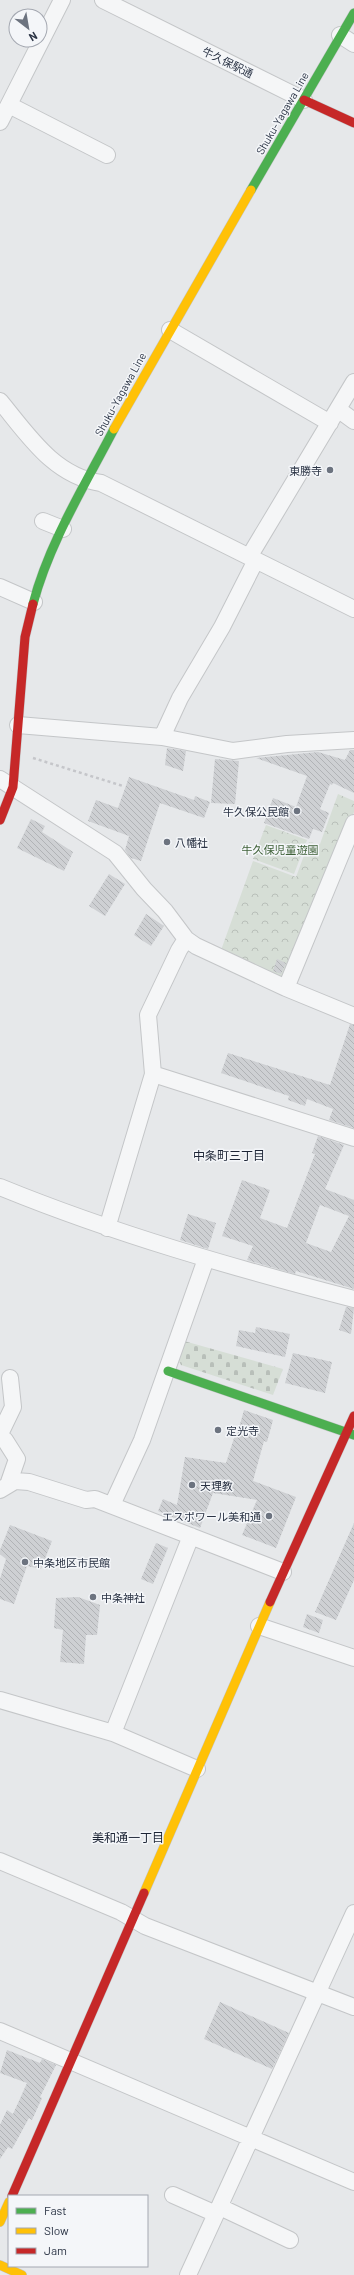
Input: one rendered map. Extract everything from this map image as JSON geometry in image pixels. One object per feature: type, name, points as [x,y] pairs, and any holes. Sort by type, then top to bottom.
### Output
[{"type":"street","points":[[0,122],[62,0]]},
{"type":"street","name":"牛久保駅通","points":[[103,0],[304,100],[354,123]]},
{"type":"street","name":"Shuku-Yagawa Line","points":[[0,820],[6,783],[15,753],[25,637],[38,587],[63,529],[128,401],[354,13]]},
{"type":"street","points":[[340,36],[354,44]]},
{"type":"street","points":[[9,105],[107,155]]},
{"type":"street","points":[[170,330],[330,423]]},
{"type":"street","points":[[162,737],[180,698],[222,627],[252,559],[354,382]]},
{"type":"street","points":[[0,401],[44,454],[54,463],[80,479],[101,483],[354,609]]},
{"type":"street","points":[[339,410],[354,421]]},
{"type":"street","points":[[43,521],[63,529]]},
{"type":"street","points":[[0,587],[34,602]]},
{"type":"street","points":[[18,725],[162,737],[233,751],[287,744],[354,740]]},
{"type":"street","points":[[6,783],[116,853],[144,889],[165,911],[186,939],[196,946],[286,988],[354,1016]]},
{"type":"street","points":[[286,988],[354,823]]},
{"type":"street","points":[[107,1228],[153,1074],[148,1015],[175,957],[186,939]]},
{"type":"street","points":[[153,1074],[354,1138]]},
{"type":"street","points":[[0,1187],[107,1228],[206,1259],[354,1299]]},
{"type":"street","points":[[112,1505],[142,1440],[168,1371],[206,1259]]},
{"type":"street","points":[[168,1371],[350,1434]]},
{"type":"street","points":[[0,1434],[13,1407],[10,1378]]},
{"type":"street","points":[[12,2195],[73,2060],[132,1918],[259,1626],[283,1572],[350,1434],[354,1416]]},
{"type":"street","points":[[0,1438],[5,1440],[17,1459],[4,1487]]},
{"type":"street","points":[[4,1487],[15,1481],[29,1482],[86,1500],[95,1499],[283,1572]]},
{"type":"street","points":[[113,1733],[191,1536]]},
{"type":"street","points":[[259,1626],[354,1658]]},
{"type":"street","points":[[0,1700],[113,1733],[196,1769]]},
{"type":"street","points":[[0,1861],[132,1918],[145,1926],[354,2008]]},
{"type":"street","points":[[193,2273],[218,2211],[354,1913]]},
{"type":"street","points":[[0,2031],[73,2060],[354,2182]]},
{"type":"street","points":[[173,2195],[218,2211],[290,2240]]},
{"type":"street","points":[[0,2222],[8,2204]]},
{"type":"street","points":[[0,2265],[22,2275]]},
{"type":"path","points":[[15,753],[58,764],[123,786]]},
{"type":"green space","points":[[338,794],[354,801],[354,812],[287,975],[278,981],[220,953],[253,861],[296,877],[309,842],[320,844]]},
{"type":"green space","name":"牛久保児童遊園","points":[[266,825],[307,840],[294,874],[253,859]]},
{"type":"green space","points":[[184,1341],[283,1369],[273,1395],[181,1365],[178,1359]]},
{"type":"building","points":[[167,748],[186,751],[183,771],[165,765]]},
{"type":"building","points":[[350,750],[354,750],[354,793],[333,783],[332,785],[330,784],[320,809],[329,813],[322,832],[313,829],[309,839],[264,823],[273,798],[296,807],[307,776],[256,758],[318,752],[345,760]]},
{"type":"building","points":[[215,759],[239,761],[235,804],[211,803]]},
{"type":"building","points":[[129,777],[194,800],[195,796],[210,802],[204,818],[160,803],[141,861],[131,858],[125,850],[129,836],[88,821],[96,800],[118,808]]},
{"type":"building","points":[[31,819],[45,826],[42,832],[73,852],[64,871],[17,848]]},
{"type":"building","points":[[109,874],[125,884],[105,916],[89,906]]},
{"type":"building","points":[[146,914],[164,926],[151,946],[134,935]]},
{"type":"building","points":[[277,959],[286,963],[281,974],[273,971]]},
{"type":"building","points":[[350,1024],[354,1025],[354,1128],[329,1120],[333,1109],[307,1099],[305,1106],[288,1100],[289,1096],[221,1073],[228,1053],[330,1085]]},
{"type":"building","points":[[318,1136],[344,1145],[325,1189],[354,1200],[354,1289],[296,1271],[295,1274],[247,1260],[253,1246],[222,1236],[242,1180],[270,1190],[260,1218],[287,1228],[315,1154],[312,1153]],"holes":[[[320,1205],[349,1216],[331,1252],[306,1243]]]},
{"type":"building","points":[[188,1214],[216,1223],[208,1249],[180,1240]]},
{"type":"building","points":[[346,1307],[354,1308],[351,1334],[339,1330]]},
{"type":"building","points":[[256,1327],[290,1334],[285,1357],[236,1346],[239,1330],[255,1333]]},
{"type":"building","points":[[293,1353],[332,1362],[325,1393],[285,1383]]},
{"type":"building","points":[[244,1410],[273,1420],[267,1442],[264,1441],[253,1481],[296,1497],[276,1548],[242,1535],[257,1500],[213,1493],[200,1528],[158,1511],[163,1499],[177,1505],[185,1457],[226,1463],[235,1435],[237,1435]]},
{"type":"building","points":[[354,1523],[354,1580],[336,1620],[315,1612]]},
{"type":"building","name":"中条地区市民館","points":[[10,1525],[52,1541],[41,1569],[27,1566],[14,1604],[0,1599],[0,1579],[6,1559],[0,1554],[0,1550]]},
{"type":"building","points":[[156,1543],[168,1548],[153,1584],[141,1579]]},
{"type":"building","points":[[78,1597],[100,1605],[97,1635],[86,1635],[84,1664],[60,1662],[63,1630],[54,1628],[56,1598]]},
{"type":"building","points":[[307,1614],[323,1620],[319,1633],[303,1627]]},
{"type":"building","points":[[220,2002],[289,2033],[272,2069],[204,2039]]},
{"type":"building","points":[[7,2050],[40,2063],[42,2059],[56,2065],[40,2097],[42,2098],[32,2120],[29,2118],[12,2149],[8,2147],[0,2159],[0,2125],[7,2110],[13,2114],[27,2083],[0,2073]]},
{"type":"traffic: fast","points":[[251,190],[354,13]]},
{"type":"traffic: fast","points":[[33,604],[48,559],[58,537],[114,429]]},
{"type":"traffic: fast","points":[[168,1371],[354,1435]]},
{"type":"traffic: slow","points":[[114,429],[251,190]]},
{"type":"traffic: slow","points":[[144,1893],[270,1602]]},
{"type":"traffic: slow","points":[[0,2222],[8,2204]]},
{"type":"traffic: slow","points":[[0,2265],[22,2275]]},
{"type":"traffic: jam","points":[[304,100],[354,123]]},
{"type":"traffic: jam","points":[[0,820],[13,787],[25,637],[33,604]]},
{"type":"traffic: jam","points":[[270,1602],[354,1416]]},
{"type":"traffic: jam","points":[[12,2195],[144,1893]]},
{"type":"place","name":"東勝寺","points":[[330,470]]},
{"type":"place","name":"牛久保公民館","points":[[297,811]]},
{"type":"place","name":"八幡社","points":[[167,842]]},
{"type":"place","name":"定光寺","points":[[218,1430]]},
{"type":"place","name":"天理教","points":[[192,1485]]},
{"type":"place","name":"エスポワール美和通","points":[[269,1516]]},
{"type":"place","name":"中条地区市民館","points":[[25,1562]]},
{"type":"place","name":"中条神社","points":[[93,1597]]},
{"type":"district","name":"中条町三丁目","points":[[229,1155]]},
{"type":"district","name":"美和通一丁目","points":[[128,1837]]}]
